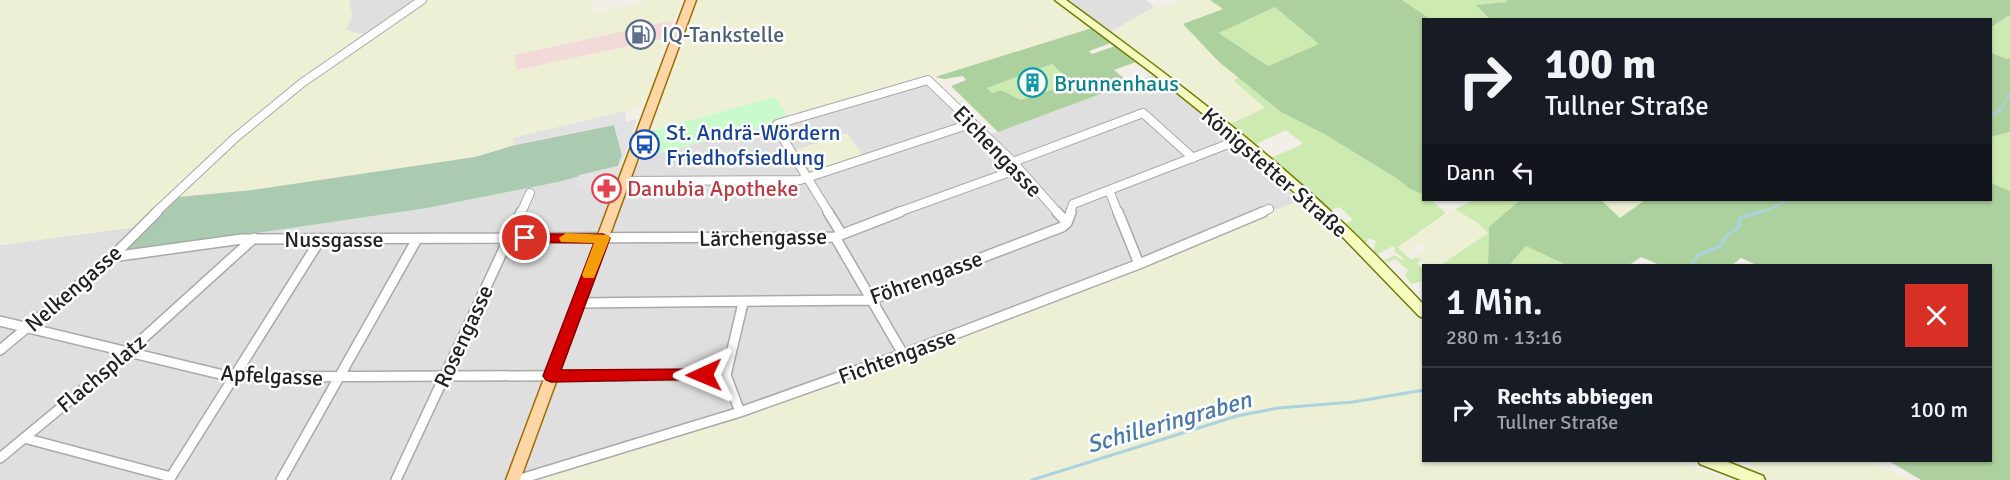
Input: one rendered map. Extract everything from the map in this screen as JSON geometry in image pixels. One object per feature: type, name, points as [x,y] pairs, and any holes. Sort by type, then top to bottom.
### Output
[{"type":"main road","points":[[515,480],[551,376],[691,0]]},
{"type":"main road","name":"Königstetter Straße","points":[[1060,0],[1159,73],[1241,139],[1336,223],[1422,310]]},
{"type":"main road","points":[[1710,462],[1758,480]]},
{"type":"street","points":[[406,0],[420,1]]},
{"type":"street","name":"Nelkengasse","points":[[0,350],[111,257],[235,138],[302,83],[420,1]]},
{"type":"street","name":"Eichengasse","points":[[807,178],[776,126],[928,80],[1015,165],[1067,223]]},
{"type":"street","points":[[1015,165],[1143,113],[1193,158]]},
{"type":"street","points":[[623,181],[807,178],[973,123]]},
{"type":"street","points":[[1067,223],[1073,204],[1241,139]]},
{"type":"street","name":"Lärchengasse","points":[[558,238],[838,235],[1015,165]]},
{"type":"street","points":[[807,178],[870,300],[903,354]]},
{"type":"street","points":[[1109,190],[1139,264]]},
{"type":"street","name":"Rosengasse","points":[[396,480],[530,193]]},
{"type":"street","name":"Fichtengasse","points":[[515,480],[740,412],[903,354],[1139,264],[1269,209]]},
{"type":"street","name":"Föhrengasse","points":[[578,303],[870,300],[1062,227],[1067,223]]},
{"type":"street","name":"Nussgasse","points":[[111,257],[254,238],[320,240],[558,238]]},
{"type":"street","name":"Flachsplatz","points":[[0,458],[127,353],[254,238]]},
{"type":"street","points":[[281,480],[417,239]]},
{"type":"street","points":[[24,438],[170,478],[320,240]]},
{"type":"street","points":[[740,412],[726,375],[743,303]]},
{"type":"street","name":"Apfelgasse","points":[[0,321],[232,377],[726,375]]},
{"type":"shaded area","points":[[349,0],[422,0],[369,36],[346,30],[352,16]]},
{"type":"shaded area","points":[[1056,0],[1146,0],[1154,7],[1109,33],[1092,28]]},
{"type":"shaded area","points":[[674,20],[666,38],[516,71],[514,55]]},
{"type":"shaded area","points":[[1155,74],[1300,193],[1298,201],[943,344],[735,418],[528,480],[0,480],[0,245],[151,225],[123,253],[427,208],[558,182],[618,166],[621,168],[637,165],[643,157],[753,129],[771,129],[770,123],[921,78],[932,78],[991,134]]},
{"type":"shaded area","points":[[625,111],[626,122],[637,119],[616,180],[574,191],[579,175],[618,166],[622,155],[614,125],[515,145],[512,138]]},
{"type":"green space","points":[[0,0],[349,0],[352,16],[346,30],[369,36],[422,0],[590,0],[595,13],[650,0],[681,0],[674,20],[514,55],[517,70],[666,38],[659,58],[677,52],[696,0],[1056,0],[1092,28],[932,78],[921,78],[788,117],[775,97],[648,131],[660,95],[646,97],[641,107],[513,138],[515,145],[475,157],[253,190],[178,197],[151,225],[0,245]]},
{"type":"green space","points":[[1178,0],[1210,0],[1223,9],[1183,24],[1219,62],[1239,78],[1233,81],[1266,108],[1228,125],[1109,33],[1154,7],[1167,6]]},
{"type":"green space","points":[[1210,0],[1402,0],[1429,18],[1422,18],[1422,194],[1410,189],[1326,135],[1281,112],[1219,62],[1183,24],[1223,9]],"holes":[[[1275,7],[1319,44],[1268,66],[1219,33]]]},
{"type":"green space","points":[[1402,0],[1506,0],[1508,2],[1477,5],[1490,18],[1427,18]]},
{"type":"green space","points":[[1506,0],[2010,0],[2010,15],[1992,26],[1992,18],[1489,18],[1476,5],[1507,2]]},
{"type":"green space","points":[[1275,7],[1320,44],[1268,66],[1219,33]]},
{"type":"green space","points":[[2010,16],[2010,58],[2007,59],[1992,52],[1992,26]]},
{"type":"green space","points":[[1092,28],[1111,43],[1089,51],[1092,54],[1115,46],[1136,62],[1114,70],[1130,83],[998,132],[951,86],[966,80],[963,76],[944,79],[935,77]],"holes":[[[1052,64],[1069,80],[1060,87],[1021,100],[1001,90],[992,93],[987,88]]]},
{"type":"green space","points":[[1992,53],[2010,58],[2010,132],[1992,137]]},
{"type":"green space","points":[[1052,64],[1069,80],[1060,87],[1021,100],[1001,90],[992,93],[987,88]]},
{"type":"green space","points":[[1239,78],[1281,112],[1326,135],[1410,189],[1422,194],[1422,201],[1432,201],[1446,213],[1398,247],[1411,260],[1416,257],[1421,260],[1417,263],[1422,268],[1422,281],[1411,284],[1405,276],[1408,270],[1395,259],[1384,261],[1394,255],[1404,259],[1395,252],[1393,246],[1376,255],[1373,253],[1376,241],[1368,238],[1366,247],[1344,224],[1353,220],[1340,207],[1330,210],[1268,159],[1303,144],[1286,130],[1252,146],[1228,125],[1265,108],[1233,80]]},
{"type":"green space","points":[[775,97],[788,117],[771,123],[771,129],[753,129],[643,157],[651,131]]},
{"type":"green space","points":[[614,125],[622,155],[618,166],[558,182],[427,208],[122,253],[178,197],[253,190],[475,157],[515,145]]},
{"type":"green space","points":[[2010,132],[2010,191],[1992,183],[1992,136]]},
{"type":"green space","points":[[847,133],[864,157],[812,173],[796,150]]},
{"type":"green space","points":[[1992,183],[2010,191],[2010,480],[1921,480],[1891,462],[1992,462],[1992,264],[1754,264],[1741,258],[1733,264],[1658,264],[1641,257],[1630,264],[1564,264],[1526,246],[1511,264],[1488,264],[1489,227],[1519,201],[1602,201],[1620,218],[1644,201],[1992,201]]},
{"type":"green space","points":[[1298,201],[1422,317],[1422,462],[1682,462],[1729,480],[528,480],[735,418],[943,344]]},
{"type":"green space","points":[[1472,201],[1519,201],[1489,227],[1488,264],[1442,264],[1488,233],[1478,223],[1455,209]]},
{"type":"green space","points":[[1602,201],[1644,201],[1620,218]]},
{"type":"green space","points":[[1455,209],[1478,223],[1488,233],[1441,264],[1424,264],[1416,257],[1428,247],[1421,243],[1410,251],[1398,247]]},
{"type":"green space","points":[[1526,246],[1564,264],[1512,264]]},
{"type":"green space","points":[[1752,462],[1871,462],[1911,480],[1775,480],[1748,469]]},
{"type":"waterway","name":"Schilleringraben","points":[[1992,115],[2001,110],[2010,94]]},
{"type":"waterway","name":"Schilleringraben","points":[[1754,213],[1768,210],[1786,201]]},
{"type":"waterway","name":"Schilleringraben","points":[[1692,264],[1698,255],[1719,247],[1727,235],[1739,227],[1740,218],[1761,212]]},
{"type":"waterway","name":"Schilleringraben","points":[[1032,480],[1237,416],[1278,408],[1353,402],[1422,390]]},
{"type":"slow traffic","points":[[566,238],[603,238],[589,275]]},
{"type":"place","name":"IQ-Tankstelle","points":[[641,34]]},
{"type":"place","name":"Brunnenhaus","points":[[1033,83]]},
{"type":"place","name":"St. Andrä-Wördern Friedhofsiedlung","points":[[645,145]]},
{"type":"place","name":"Danubia Apotheke","points":[[606,188]]},
{"type":"route","points":[[525,238],[603,238],[551,376],[704,375]]}]
